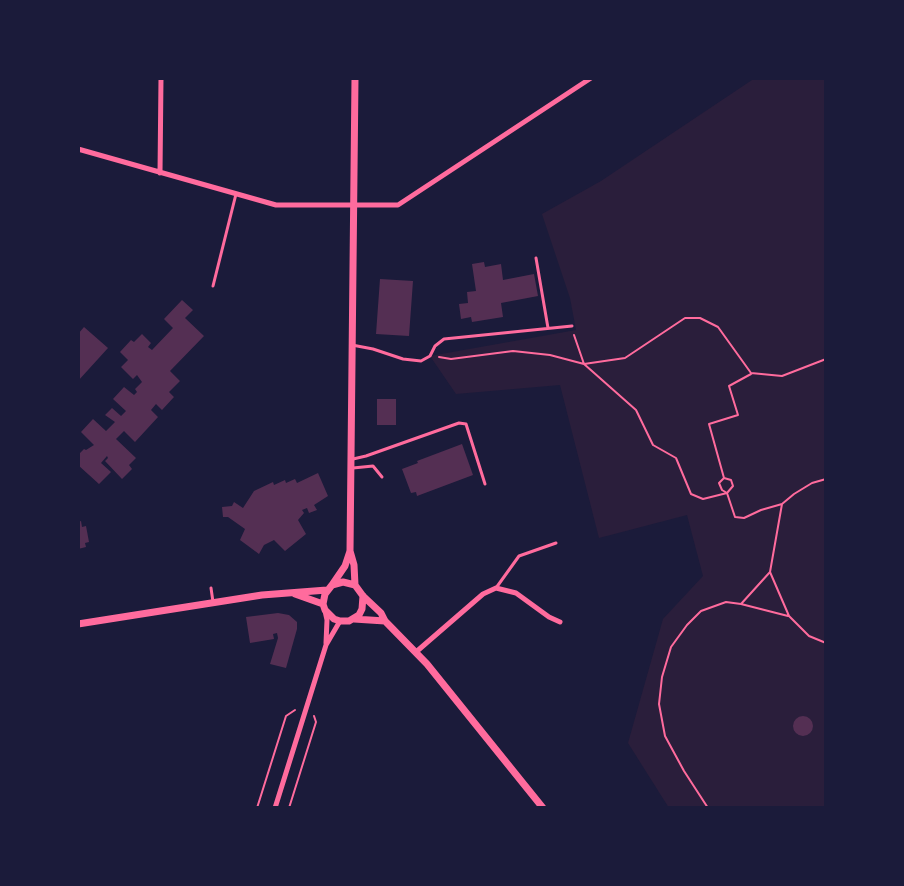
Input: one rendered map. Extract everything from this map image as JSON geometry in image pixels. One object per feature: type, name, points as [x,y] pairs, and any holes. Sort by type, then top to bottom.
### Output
[{"type":"street","points":[[160,173],[161,78]]},
{"type":"street","points":[[355,78],[350,345],[350,551],[354,565],[355,585],[381,613],[385,621],[416,652],[543,808]]},
{"type":"street","points":[[78,149],[288,207],[398,205],[591,78]]},
{"type":"street","points":[[326,645],[327,620],[324,607],[330,588],[345,566],[350,551]]},
{"type":"street","points":[[78,624],[213,602],[330,588],[343,582],[355,585]]},
{"type":"street","points":[[416,652],[483,594],[496,588],[516,593],[549,617],[560,622]]},
{"type":"street","points":[[290,592],[324,607],[334,619],[340,621],[354,619],[385,621]]},
{"type":"street","points":[[354,619],[362,609],[363,596]]},
{"type":"street","points":[[275,808],[326,645],[340,621]]},
{"type":"lane","points":[[213,286],[236,194]]},
{"type":"lane","points":[[536,258],[548,328]]},
{"type":"lane","points":[[350,345],[421,361],[430,356],[435,346],[444,339],[572,326]]},
{"type":"lane","points":[[351,459],[366,456],[459,423],[466,424],[485,484]]},
{"type":"lane","points":[[351,468],[373,466],[382,477]]},
{"type":"lane","points":[[496,588],[519,555],[556,543]]},
{"type":"lane","points":[[211,588],[213,602]]},
{"type":"path","points":[[430,356],[451,359],[513,351],[550,355],[584,364],[625,358],[685,318],[700,318],[718,327],[752,374]]},
{"type":"path","points":[[574,335],[584,364],[636,410],[653,446],[676,458],[691,494],[703,499],[727,493],[733,486],[731,480],[724,478]]},
{"type":"path","points":[[724,478],[709,424],[738,415],[729,386],[752,374],[782,376],[826,359]]},
{"type":"path","points":[[724,478],[719,483],[722,490],[727,493],[735,517],[744,518],[783,504],[812,483],[826,478]]},
{"type":"path","points":[[741,604],[770,572],[783,504]]},
{"type":"path","points":[[770,572],[789,616],[809,636],[826,643]]},
{"type":"path","points":[[708,808],[665,736],[659,704],[662,677],[671,647],[701,611],[726,602],[789,616]]},
{"type":"path","points":[[257,808],[286,716],[308,701],[316,722],[289,808]]},
{"type":"shaded area","points":[[755,78],[826,78],[826,808],[669,808],[628,743],[663,619],[703,576],[687,515],[599,538],[560,385],[456,394],[430,356],[576,330],[570,298],[542,214],[601,181]]},
{"type":"building","points":[[484,262],[485,267],[501,264],[503,280],[534,274],[538,296],[501,303],[503,317],[472,322],[471,317],[461,319],[459,304],[468,303],[467,292],[476,291],[472,264]]},
{"type":"building","points":[[380,279],[413,281],[409,336],[376,334]]},
{"type":"building","points":[[182,300],[193,310],[185,318],[204,336],[170,371],[180,381],[169,392],[174,397],[162,410],[156,404],[151,410],[158,417],[135,442],[124,431],[116,439],[136,458],[129,465],[132,469],[122,479],[105,461],[107,456],[101,463],[111,472],[99,484],[78,465],[78,455],[84,449],[94,445],[81,432],[93,419],[106,431],[115,422],[105,415],[112,408],[121,416],[126,411],[113,399],[124,387],[134,395],[137,392],[135,389],[142,382],[137,375],[133,379],[121,367],[128,360],[120,352],[131,340],[134,342],[142,334],[151,343],[148,347],[152,350],[173,328],[164,319]]},
{"type":"building","points":[[84,327],[108,348],[78,381],[78,334]]},
{"type":"building","points":[[377,399],[396,399],[396,425],[377,425]]},
{"type":"building","points":[[462,444],[473,475],[417,496],[416,492],[411,493],[402,469]]},
{"type":"building","points":[[318,473],[328,496],[314,505],[317,510],[309,513],[307,508],[302,510],[304,513],[298,520],[306,534],[285,551],[274,540],[264,545],[259,554],[240,540],[245,529],[228,517],[223,517],[222,507],[232,506],[234,502],[243,508],[254,491],[273,482],[274,485],[295,479],[297,483]]},
{"type":"building","points":[[81,521],[82,527],[86,526],[89,542],[85,543],[86,547],[78,549],[78,522]]},
{"type":"building","points":[[278,613],[289,615],[297,622],[286,668],[270,664],[278,638],[277,633],[273,634],[274,639],[250,643],[246,617]]},
{"type":"building","points":[[803,716],[810,719],[813,726],[810,733],[803,736],[796,733],[793,726],[796,719]]}]
